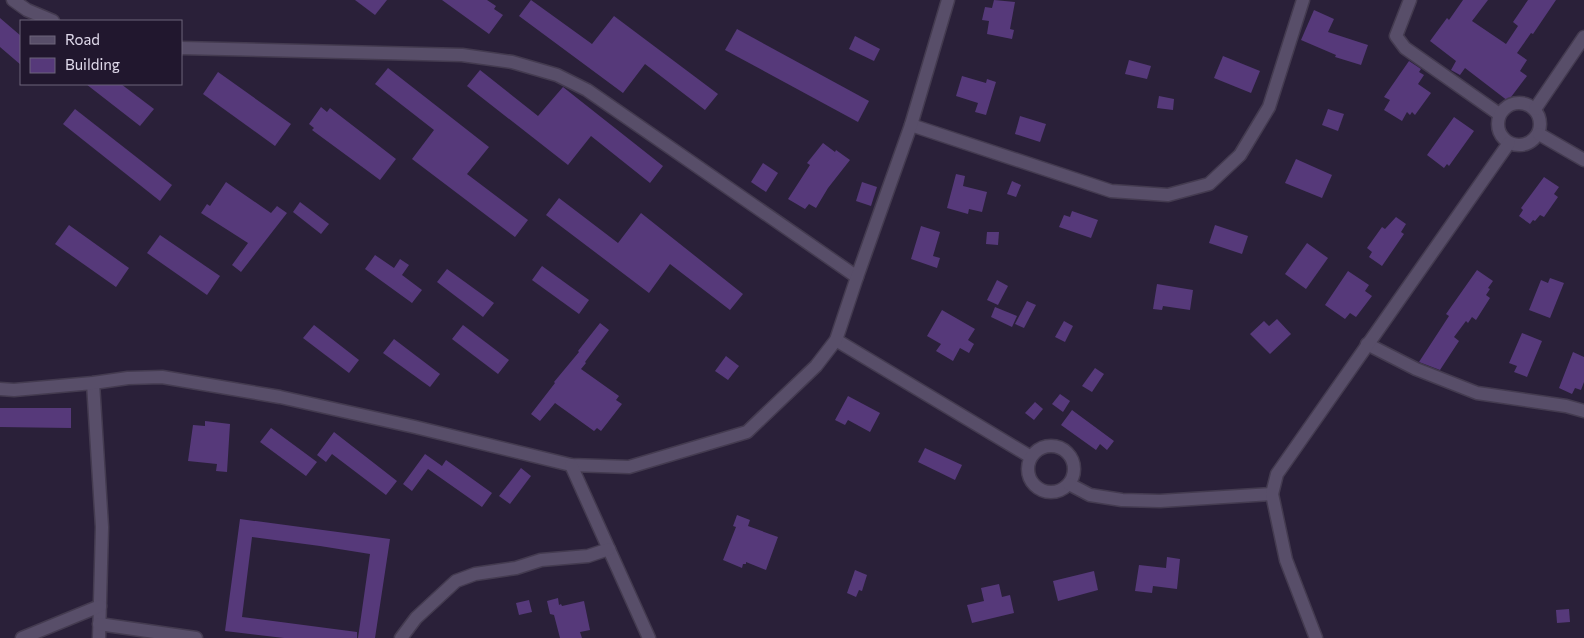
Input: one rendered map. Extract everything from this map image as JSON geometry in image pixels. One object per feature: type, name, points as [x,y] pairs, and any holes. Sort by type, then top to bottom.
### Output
[{"type":"lane","points":[[13,0],[27,10],[51,20]]},
{"type":"lane","points":[[0,389],[14,390],[93,384],[128,378],[172,378],[280,397],[415,427],[571,465],[629,467],[747,432],[816,366],[836,340],[911,125],[948,0]]},
{"type":"lane","points":[[911,125],[1111,191],[1168,195],[1209,184],[1240,156],[1269,107],[1303,0]]},
{"type":"lane","points":[[1410,0],[1396,36],[1405,48],[1499,114]]},
{"type":"lane","points":[[1535,109],[1584,37]]},
{"type":"lane","points":[[182,48],[462,55],[512,62],[557,76],[587,90],[857,277]]},
{"type":"lane","points":[[1516,102],[1527,104],[1535,109],[1541,121],[1539,134],[1531,142],[1520,146],[1509,143],[1501,136],[1497,126],[1499,114],[1506,106],[1516,102]]},
{"type":"lane","points":[[1539,134],[1584,160]]},
{"type":"lane","points":[[1316,638],[1286,560],[1272,494],[1277,474],[1509,143]]},
{"type":"lane","points":[[836,340],[1031,457]]},
{"type":"lane","points":[[1367,344],[1416,370],[1477,393],[1566,406],[1584,411]]},
{"type":"lane","points":[[93,384],[102,527],[99,638]]},
{"type":"lane","points":[[1052,446],[1065,450],[1073,460],[1074,473],[1069,484],[1058,492],[1044,492],[1032,484],[1027,471],[1031,457],[1040,448],[1052,446]]},
{"type":"lane","points":[[571,465],[649,638]]},
{"type":"lane","points":[[1069,484],[1090,495],[1122,500],[1160,501],[1272,494]]},
{"type":"lane","points":[[401,638],[416,618],[456,581],[475,574],[516,568],[541,560],[588,556],[608,548]]},
{"type":"lane","points":[[22,638],[100,606]]},
{"type":"lane","points":[[99,624],[196,638]]},
{"type":"building","points":[[355,0],[387,0],[375,15]]},
{"type":"building","points":[[442,0],[487,0],[496,6],[494,9],[503,15],[489,34]]},
{"type":"building","points":[[531,0],[592,44],[614,16],[718,94],[705,110],[645,64],[623,93],[519,16]]},
{"type":"building","points":[[994,0],[1015,2],[1010,29],[1014,30],[1012,39],[987,34],[989,21],[982,20],[985,7],[992,8]]},
{"type":"building","points":[[1463,0],[1488,0],[1472,21],[1506,44],[1518,26],[1513,22],[1528,0],[1556,0],[1533,34],[1531,33],[1517,53],[1527,60],[1520,71],[1527,76],[1508,101],[1465,68],[1460,75],[1451,70],[1456,61],[1430,41],[1447,18],[1449,20]]},
{"type":"building","points":[[1314,10],[1334,19],[1328,32],[1368,45],[1361,65],[1335,57],[1336,55],[1301,40]]},
{"type":"building","points":[[0,18],[20,35],[20,64],[0,47]]},
{"type":"building","points":[[737,29],[869,101],[858,122],[725,50]]},
{"type":"building","points":[[855,36],[880,49],[874,61],[849,49]]},
{"type":"building","points":[[1223,56],[1260,71],[1251,93],[1214,78]]},
{"type":"building","points":[[1129,60],[1151,66],[1147,79],[1125,74]]},
{"type":"building","points":[[1409,61],[1421,69],[1419,72],[1424,75],[1418,84],[1431,93],[1415,115],[1412,112],[1410,115],[1407,112],[1402,121],[1384,110],[1390,100],[1384,97]]},
{"type":"building","points":[[388,68],[489,147],[467,174],[528,220],[515,237],[412,159],[434,130],[375,84]]},
{"type":"building","points":[[480,70],[538,116],[563,87],[663,166],[650,183],[591,136],[568,165],[467,86]]},
{"type":"building","points":[[218,72],[291,124],[275,146],[203,94]]},
{"type":"building","points":[[962,76],[986,83],[987,79],[996,82],[986,115],[975,112],[978,103],[956,96]]},
{"type":"building","points":[[87,85],[122,85],[154,109],[140,126]]},
{"type":"building","points":[[1159,96],[1174,99],[1173,110],[1157,108]]},
{"type":"building","points":[[321,107],[327,112],[330,108],[396,159],[380,180],[312,130],[314,128],[309,124]]},
{"type":"building","points":[[75,109],[172,185],[160,201],[63,124]]},
{"type":"building","points":[[1328,109],[1344,114],[1338,131],[1322,125]]},
{"type":"building","points":[[1020,116],[1046,124],[1040,142],[1015,134]]},
{"type":"building","points":[[1454,117],[1474,131],[1449,166],[1447,164],[1444,168],[1427,155]]},
{"type":"building","points":[[823,143],[850,160],[828,188],[816,208],[809,204],[805,209],[788,199],[810,165],[807,163]]},
{"type":"building","points":[[1296,159],[1332,175],[1322,198],[1285,183]]},
{"type":"building","points":[[763,163],[778,173],[766,192],[751,182]]},
{"type":"building","points":[[956,174],[965,176],[963,186],[987,192],[982,212],[969,209],[968,214],[947,208]]},
{"type":"building","points":[[1544,177],[1559,187],[1554,194],[1558,197],[1544,217],[1540,215],[1530,224],[1519,216],[1523,210],[1521,208]]},
{"type":"building","points":[[1012,181],[1021,185],[1016,197],[1007,194]]},
{"type":"building","points":[[226,182],[271,213],[277,206],[287,213],[241,272],[232,265],[248,243],[201,213],[207,204],[210,206]]},
{"type":"building","points":[[862,182],[877,187],[871,206],[856,201]]},
{"type":"building","points":[[559,198],[618,243],[641,213],[743,294],[730,310],[670,264],[649,293],[546,215]]},
{"type":"building","points":[[300,202],[329,224],[321,234],[293,212]]},
{"type":"building","points":[[1072,211],[1098,220],[1091,238],[1059,227],[1064,215],[1070,217]]},
{"type":"building","points":[[1396,217],[1406,224],[1401,232],[1404,234],[1382,266],[1369,257],[1372,252],[1367,248],[1382,227],[1385,229]]},
{"type":"building","points":[[69,225],[129,268],[116,287],[55,244]]},
{"type":"building","points":[[1215,225],[1248,236],[1242,254],[1209,243]]},
{"type":"building","points":[[921,226],[940,232],[933,256],[940,258],[937,268],[911,259]]},
{"type":"building","points":[[987,232],[999,232],[998,245],[986,244]]},
{"type":"building","points":[[160,235],[220,276],[207,295],[147,253]]},
{"type":"building","points":[[1307,243],[1328,258],[1306,289],[1285,274]]},
{"type":"building","points":[[375,255],[394,268],[400,259],[409,265],[402,275],[422,290],[412,303],[365,269]]},
{"type":"building","points":[[542,266],[589,300],[579,314],[532,280]]},
{"type":"building","points":[[447,269],[494,303],[483,317],[437,282]]},
{"type":"building","points":[[1477,270],[1493,281],[1486,295],[1490,298],[1476,320],[1472,317],[1468,323],[1466,321],[1454,337],[1459,341],[1440,370],[1419,362],[1449,316],[1446,314]]},
{"type":"building","points":[[1348,271],[1369,285],[1365,291],[1372,296],[1356,317],[1350,313],[1345,319],[1325,305]]},
{"type":"building","points":[[1550,278],[1564,283],[1550,318],[1529,310],[1541,280],[1548,283]]},
{"type":"building","points":[[997,280],[1008,286],[998,305],[987,300]]},
{"type":"building","points":[[1157,284],[1193,290],[1190,310],[1163,306],[1162,310],[1153,309]]},
{"type":"building","points":[[1027,301],[1036,305],[1024,328],[1015,324]]},
{"type":"building","points":[[995,307],[1017,316],[1012,327],[991,317]]},
{"type":"building","points":[[942,310],[975,329],[968,340],[974,344],[969,353],[960,348],[953,361],[936,351],[941,344],[927,336]]},
{"type":"building","points":[[1277,319],[1291,334],[1270,354],[1250,334],[1264,321],[1269,326]]},
{"type":"building","points":[[1064,321],[1073,326],[1065,342],[1055,337]]},
{"type":"building","points":[[600,323],[609,330],[581,369],[619,396],[616,400],[622,404],[601,431],[597,428],[594,431],[555,403],[540,421],[531,414]]},
{"type":"building","points":[[314,325],[359,360],[349,373],[303,338]]},
{"type":"building","points":[[463,325],[509,360],[498,374],[452,339]]},
{"type":"building","points":[[1522,333],[1542,341],[1527,377],[1514,372],[1517,366],[1509,363]]},
{"type":"building","points":[[394,339],[440,374],[430,387],[383,353]]},
{"type":"building","points":[[1573,352],[1584,357],[1584,382],[1581,390],[1575,388],[1572,394],[1559,388]]},
{"type":"building","points":[[726,356],[739,366],[728,380],[715,371]]},
{"type":"building","points":[[1095,368],[1104,374],[1092,392],[1082,386]]},
{"type":"building","points":[[1060,394],[1070,401],[1063,412],[1052,404]]},
{"type":"building","points":[[848,396],[880,413],[870,432],[848,420],[845,425],[835,420]]},
{"type":"building","points":[[1035,402],[1043,409],[1034,420],[1025,413]]},
{"type":"building","points":[[0,408],[71,408],[71,428],[0,427]]},
{"type":"building","points":[[1072,410],[1114,441],[1107,450],[1100,444],[1096,450],[1061,425]]},
{"type":"building","points":[[205,421],[230,424],[227,472],[216,471],[217,464],[188,461],[193,425],[205,426]]},
{"type":"building","points":[[271,428],[317,462],[306,476],[260,442]]},
{"type":"building","points":[[334,432],[397,481],[386,495],[332,454],[326,462],[317,455]]},
{"type":"building","points":[[925,448],[962,465],[955,480],[918,462]]},
{"type":"building","points":[[425,454],[442,466],[446,460],[492,493],[482,507],[428,469],[412,491],[403,484]]},
{"type":"building","points":[[521,468],[531,476],[510,504],[499,496]]},
{"type":"building","points":[[737,515],[750,520],[748,526],[778,537],[766,570],[746,562],[742,568],[723,560],[736,527],[733,526]]},
{"type":"building","points":[[240,519],[390,539],[375,638],[358,638],[370,554],[252,537],[242,617],[357,632],[357,638],[284,638],[225,631]]},
{"type":"building","points":[[1167,557],[1180,559],[1177,589],[1153,586],[1152,593],[1135,591],[1139,565],[1166,568]]},
{"type":"building","points":[[855,570],[867,575],[862,591],[859,590],[856,597],[847,593]]},
{"type":"building","points":[[1094,571],[1098,590],[1058,601],[1053,581]]},
{"type":"building","points":[[999,584],[1002,597],[1010,595],[1014,613],[972,623],[967,605],[984,601],[981,588]]},
{"type":"building","points":[[558,598],[559,605],[561,604],[562,606],[584,601],[590,630],[580,632],[582,638],[560,638],[554,615],[550,614],[547,601]]},
{"type":"building","points":[[529,600],[532,612],[519,615],[516,603]]},
{"type":"building","points":[[1569,609],[1570,622],[1557,623],[1556,610]]}]
